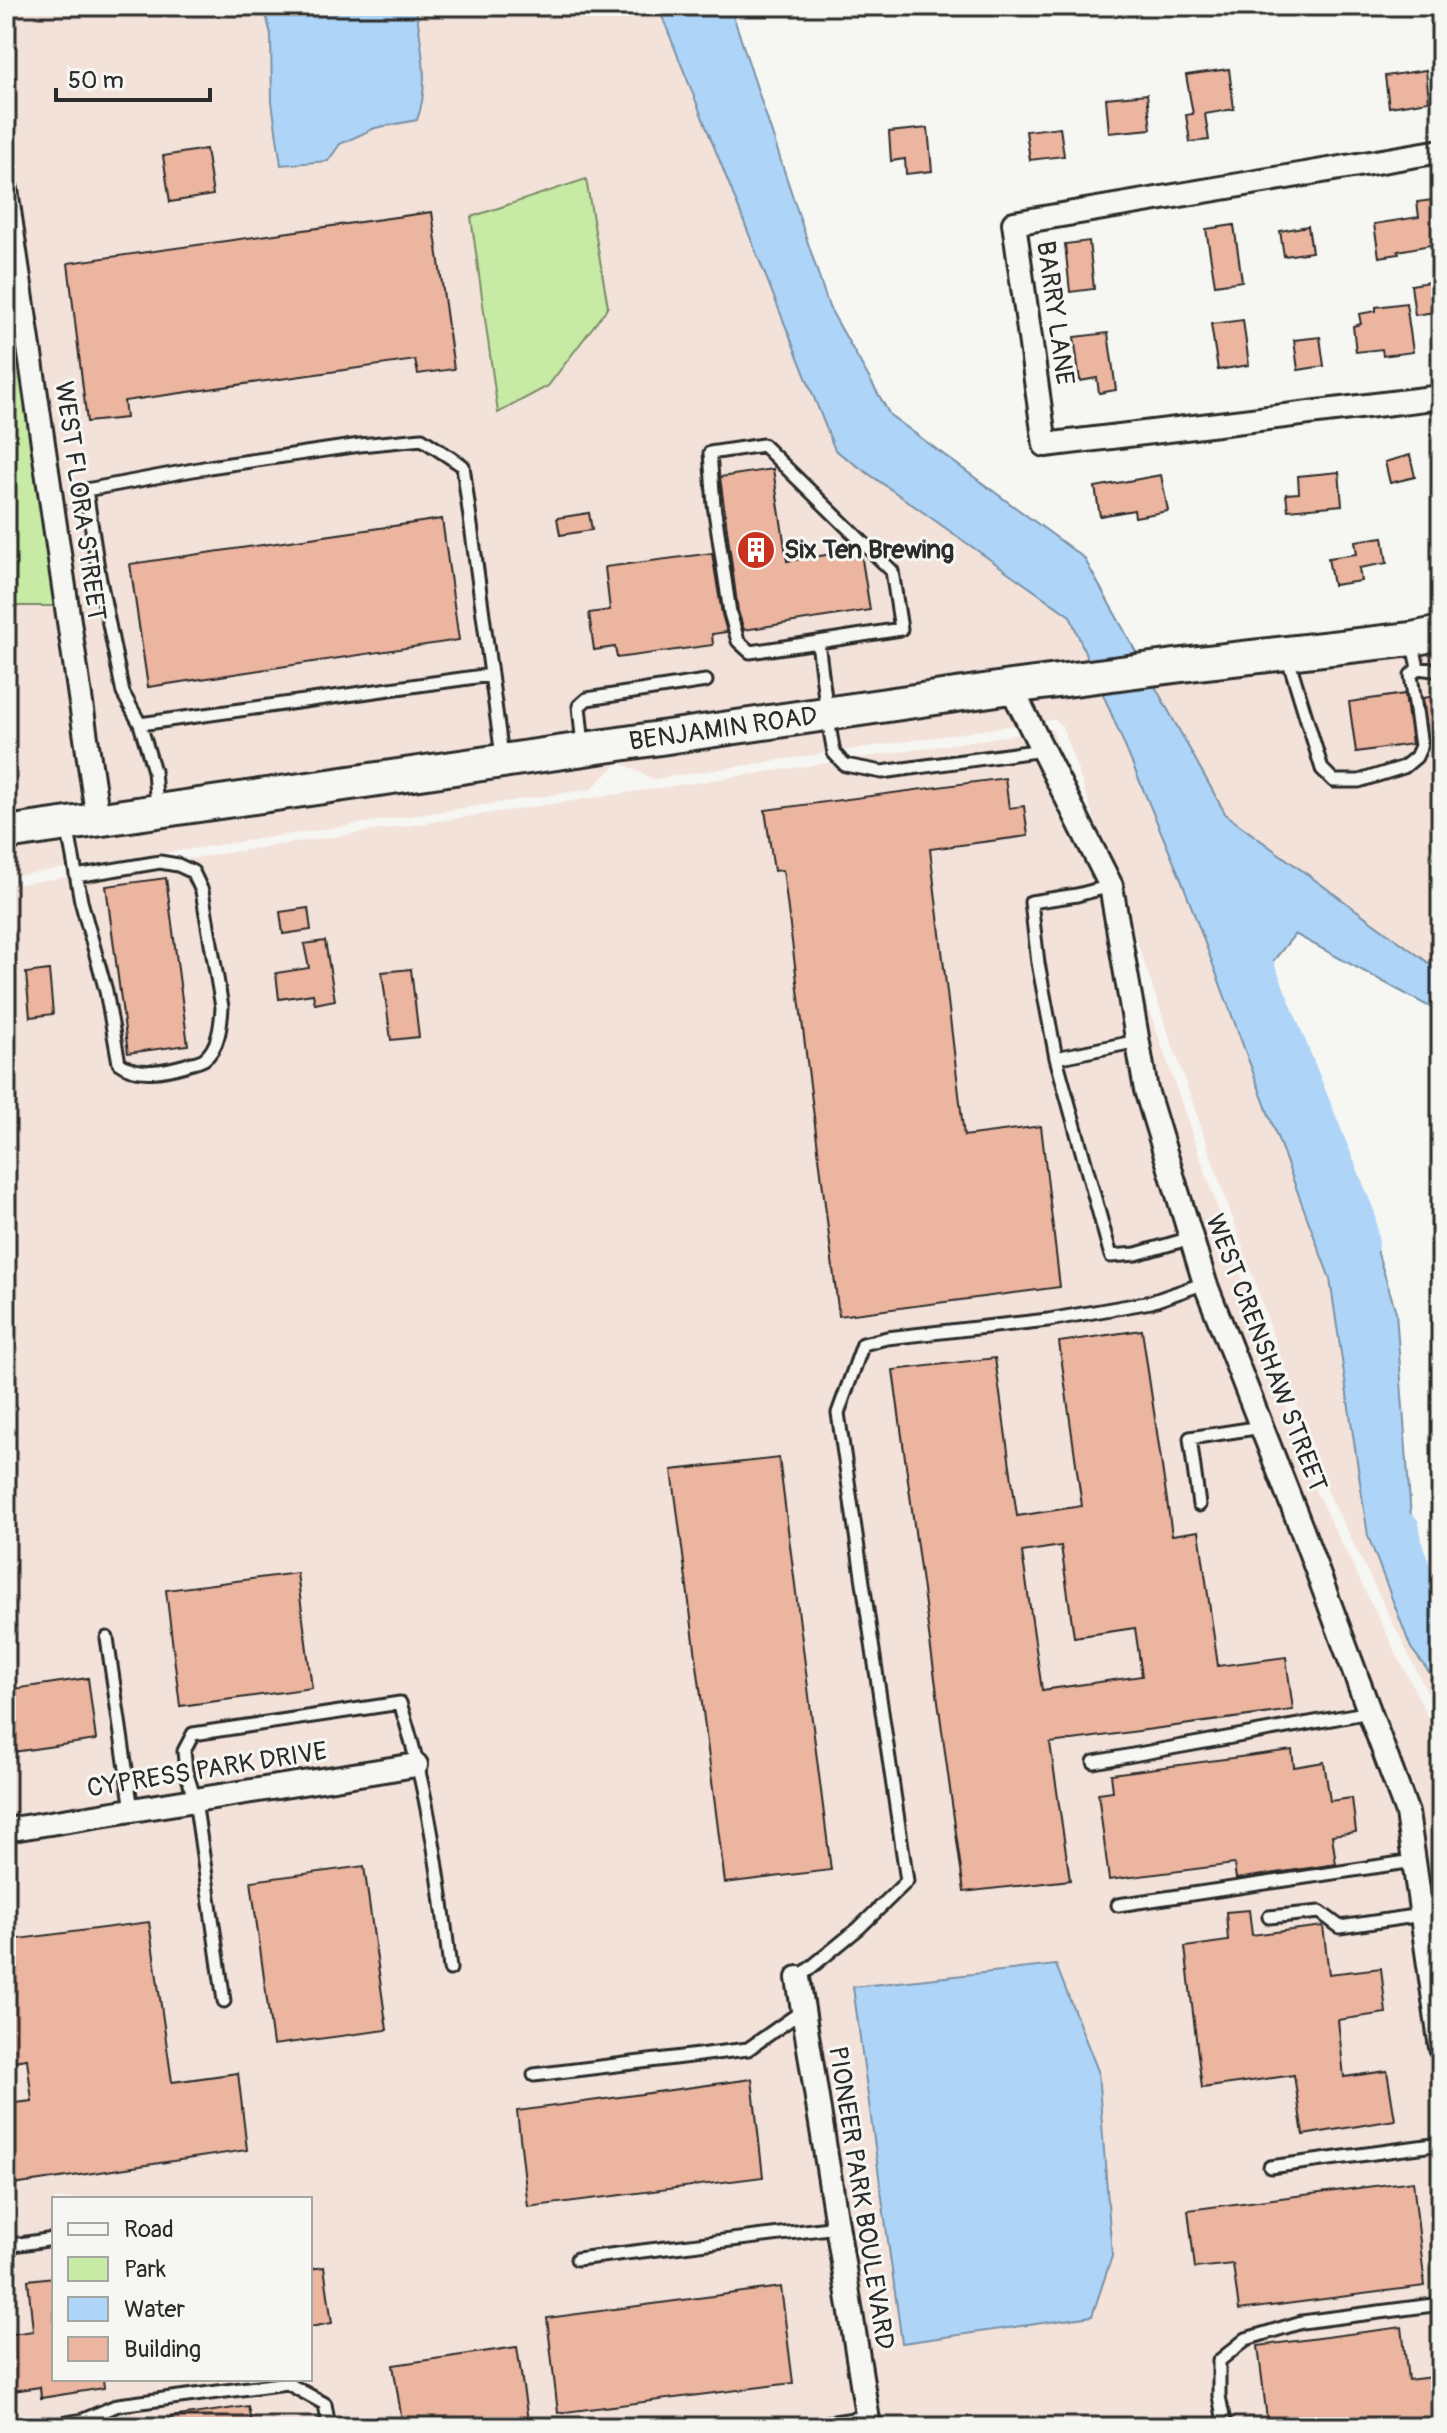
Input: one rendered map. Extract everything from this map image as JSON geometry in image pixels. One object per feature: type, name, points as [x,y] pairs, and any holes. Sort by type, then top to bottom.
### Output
[{"type":"street","name":"BARRY LANE","points":[[1441,151],[1014,223],[1045,445],[1441,397]]},
{"type":"street","name":"WEST FLORA STREET","points":[[6,190],[83,822]]},
{"type":"street","name":"BENJAMIN ROAD","points":[[6,833],[1011,687],[1287,654],[1424,647]]},
{"type":"street","name":"WEST CRENSHAW STREET","points":[[1011,687],[1111,886],[1146,1090],[1205,1283],[1407,1813],[1441,2048]]},
{"type":"street","name":"CYPRESS PARK DRIVE","points":[[6,1830],[416,1765]]},
{"type":"street","name":"PIONEER PARK BOULEVARD","points":[[798,1978],[868,2422]]},
{"type":"lane","points":[[157,811],[154,771],[140,724],[123,693],[99,575],[86,490],[209,467],[360,445],[422,439],[463,466],[503,761]]},
{"type":"lane","points":[[763,445],[892,571],[901,629],[818,642],[750,652],[738,641],[730,613],[714,505],[710,453],[763,445]]},
{"type":"lane","points":[[818,642],[834,753],[845,765],[882,772],[1043,750]]},
{"type":"lane","points":[[1287,654],[1322,769],[1334,781],[1359,781],[1404,767],[1416,757],[1421,746],[1411,675],[1424,647],[1441,671]]},
{"type":"lane","points":[[140,724],[490,675]]},
{"type":"lane","points":[[584,749],[579,706],[587,699],[706,681]]},
{"type":"lane","points":[[76,876],[160,862],[193,872],[202,891],[222,1007],[221,1025],[213,1048],[203,1060],[167,1070],[138,1072],[119,1063],[106,991],[76,876],[83,822]]},
{"type":"lane","points":[[1111,886],[1031,902],[1038,963],[1056,1058],[1111,1256],[1136,1254],[1191,1238]]},
{"type":"lane","points":[[1056,1058],[1138,1041]]},
{"type":"lane","points":[[798,1978],[859,1928],[907,1881],[838,1413],[863,1344],[887,1338],[1048,1320],[1151,1302],[1205,1283]]},
{"type":"lane","points":[[1199,1505],[1190,1438],[1262,1427]]},
{"type":"lane","points":[[107,1638],[132,1810]]},
{"type":"lane","points":[[224,2001],[195,1800],[186,1771],[184,1751],[193,1734],[400,1703],[439,1872],[450,1969]]},
{"type":"lane","points":[[1094,1762],[1370,1712]]},
{"type":"lane","points":[[1118,1905],[1414,1861]]},
{"type":"lane","points":[[1269,1917],[1320,1912],[1340,1927],[1422,1915]]},
{"type":"lane","points":[[534,2075],[748,2049],[803,2011]]},
{"type":"lane","points":[[1270,2167],[1441,2144]]},
{"type":"lane","points":[[577,2259],[837,2227]]},
{"type":"lane","points":[[6,2246],[52,2239]]},
{"type":"lane","points":[[1225,2427],[1219,2396],[1219,2361],[1246,2339],[1302,2322],[1441,2304]]},
{"type":"lane","points":[[44,2427],[84,2424],[118,2405],[287,2383],[325,2404],[329,2427]]},
{"type":"lane","points":[[801,2427],[868,2422]]},
{"type":"shaded area","points":[[6,6],[264,6],[271,35],[272,102],[340,144],[375,128],[418,120],[423,106],[424,55],[416,6],[658,6],[835,450],[1070,616],[1091,667],[108,807],[6,105]]},
{"type":"shaded area","points":[[6,606],[55,606],[85,811],[6,823]]},
{"type":"shaded area","points":[[1441,644],[1441,972],[1226,815],[1152,681]]},
{"type":"shaded area","points":[[1100,687],[1183,884],[1330,1279],[1368,1536],[1411,1648],[1441,1688],[1441,1720],[1326,1488],[1129,919],[1122,882],[1103,843],[1062,726],[1055,720],[1041,721],[1028,696]]},
{"type":"shaded area","points":[[1003,699],[1016,725],[653,779],[619,762],[591,789],[6,877],[6,844]]},
{"type":"shaded area","points":[[1052,729],[1316,1492],[1441,1743],[1441,2427],[6,2427],[6,886]]},
{"type":"green space","points":[[586,179],[608,307],[548,386],[498,413],[471,217]]},
{"type":"green space","points":[[6,271],[55,606],[6,606]]},
{"type":"water","points":[[264,6],[416,6],[424,78],[417,120],[375,128],[340,144],[328,161],[281,165],[272,102],[271,35]]},
{"type":"water","points":[[658,6],[730,6],[829,307],[890,415],[1084,558],[1141,661],[1091,667],[1070,616],[835,450]]},
{"type":"water","points":[[1152,681],[1226,815],[1441,972],[1441,1013],[1295,934],[1265,971],[1370,1228],[1396,1312],[1414,1559],[1441,1619],[1441,1688],[1411,1648],[1368,1536],[1330,1279],[1183,884],[1100,687]]},
{"type":"water","points":[[1056,1965],[1098,2071],[1112,2256],[1092,2316],[902,2343],[853,1987]]},
{"type":"building","points":[[1229,69],[1234,109],[1205,114],[1209,140],[1190,142],[1186,115],[1193,114],[1186,75]]},
{"type":"building","points":[[1426,70],[1429,101],[1389,107],[1385,76]]},
{"type":"building","points":[[1147,94],[1151,129],[1109,133],[1106,98]]},
{"type":"building","points":[[1060,127],[1064,156],[1030,160],[1026,131]]},
{"type":"building","points":[[928,128],[932,171],[906,174],[905,159],[891,161],[889,132]]},
{"type":"building","points":[[206,149],[213,195],[170,202],[163,156]]},
{"type":"building","points":[[1441,199],[1441,243],[1379,257],[1374,224],[1419,217],[1417,202]]},
{"type":"building","points":[[432,212],[454,369],[418,374],[415,360],[124,401],[126,418],[87,422],[68,263]]},
{"type":"building","points":[[1234,225],[1242,281],[1215,285],[1206,229]]},
{"type":"building","points":[[1308,226],[1312,252],[1284,256],[1280,231]]},
{"type":"building","points":[[1089,241],[1094,289],[1070,292],[1065,244]]},
{"type":"building","points":[[1441,280],[1441,311],[1415,315],[1411,285]]},
{"type":"building","points":[[1406,303],[1413,352],[1383,356],[1382,349],[1356,352],[1353,326],[1361,324],[1359,314],[1376,311],[1376,307]]},
{"type":"building","points":[[1243,320],[1249,365],[1218,370],[1211,324]]},
{"type":"building","points":[[1108,333],[1116,390],[1099,393],[1097,378],[1080,381],[1074,337]]},
{"type":"building","points":[[1320,337],[1324,366],[1298,370],[1294,340]]},
{"type":"building","points":[[1410,455],[1415,477],[1390,483],[1385,462]]},
{"type":"building","name":"Six Ten Brewing","points":[[773,469],[787,561],[858,550],[870,610],[744,630],[738,611],[720,477]]},
{"type":"building","points":[[1339,472],[1342,505],[1288,510],[1286,494],[1299,493],[1298,476]]},
{"type":"building","points":[[1161,475],[1168,511],[1135,517],[1134,510],[1100,516],[1095,487]]},
{"type":"building","points":[[589,513],[592,530],[560,535],[557,518]]},
{"type":"building","points":[[442,519],[459,640],[148,687],[130,564]]},
{"type":"building","points":[[1383,537],[1387,563],[1359,568],[1361,581],[1333,585],[1328,558],[1357,554],[1355,541]]},
{"type":"building","points":[[712,553],[727,632],[712,634],[713,645],[617,658],[615,647],[594,650],[589,613],[610,610],[605,567]]},
{"type":"building","points":[[1405,694],[1412,744],[1356,752],[1349,702]]},
{"type":"building","points":[[1441,695],[1441,740],[1429,742],[1423,698]]},
{"type":"building","points":[[1005,778],[1009,808],[1024,806],[1028,836],[930,849],[964,1136],[1041,1126],[1060,1287],[839,1316],[783,870],[774,871],[765,810]]},
{"type":"building","points":[[166,878],[188,1045],[128,1053],[106,886]]},
{"type":"building","points":[[308,908],[311,930],[283,934],[280,912]]},
{"type":"building","points":[[325,941],[335,1000],[315,1004],[313,994],[279,999],[276,973],[309,968],[304,944]]},
{"type":"building","points":[[411,969],[419,1037],[391,1040],[382,972]]},
{"type":"building","points":[[49,970],[53,1014],[30,1017],[26,973]]},
{"type":"building","points":[[1142,1330],[1172,1535],[1199,1531],[1218,1666],[1286,1657],[1293,1710],[1050,1743],[1070,1880],[964,1892],[893,1370],[995,1358],[1017,1516],[1082,1506],[1059,1342]],"holes":[[[1061,1546],[1074,1637],[1135,1628],[1142,1676],[1042,1690],[1022,1552]]]},
{"type":"building","points":[[779,1458],[831,1870],[725,1883],[672,1470]]},
{"type":"building","points":[[297,1573],[312,1688],[180,1706],[166,1590]]},
{"type":"building","points":[[88,1678],[96,1740],[6,1753],[6,1690]]},
{"type":"building","points":[[1292,1750],[1294,1767],[1324,1762],[1330,1801],[1352,1798],[1356,1832],[1332,1835],[1336,1864],[1236,1879],[1234,1864],[1109,1880],[1098,1793],[1113,1791],[1111,1774]]},
{"type":"building","points":[[364,1866],[387,2030],[273,2045],[251,1881]]},
{"type":"building","points":[[1249,1910],[1252,1935],[1323,1926],[1329,1974],[1381,1968],[1386,2013],[1338,2020],[1344,2077],[1387,2071],[1395,2120],[1303,2135],[1294,2075],[1202,2088],[1185,1947],[1228,1941],[1226,1912]]},
{"type":"building","points":[[149,1922],[172,2082],[238,2073],[247,2150],[6,2186],[6,2104],[32,2101],[27,2059],[6,2062],[6,1968],[12,1967],[10,1940]]},
{"type":"building","points":[[752,2079],[763,2177],[528,2207],[517,2111]]},
{"type":"building","points":[[1413,2181],[1425,2286],[1239,2310],[1233,2264],[1195,2268],[1188,2210]]},
{"type":"building","points":[[324,2267],[332,2323],[312,2327],[312,2269]]},
{"type":"building","points":[[52,2277],[52,2381],[103,2381],[104,2388],[41,2398],[40,2387],[6,2392],[6,2335],[33,2331],[28,2280]]},
{"type":"building","points":[[781,2287],[793,2383],[558,2413],[547,2318]]},
{"type":"building","points":[[1402,2327],[1408,2380],[1441,2376],[1441,2427],[1268,2427],[1258,2346]]},
{"type":"building","points":[[517,2347],[529,2427],[403,2427],[393,2365]]},
{"type":"building","points":[[248,2406],[252,2427],[172,2427],[171,2417]]},
{"type":"waterway","points":[[1255,945],[1364,1215],[1368,1245]]},
{"type":"waterway","points":[[1408,1525],[1412,1548],[1441,1626]]},
{"type":"place","name":"Six Ten Brewing","points":[[756,550]]}]
